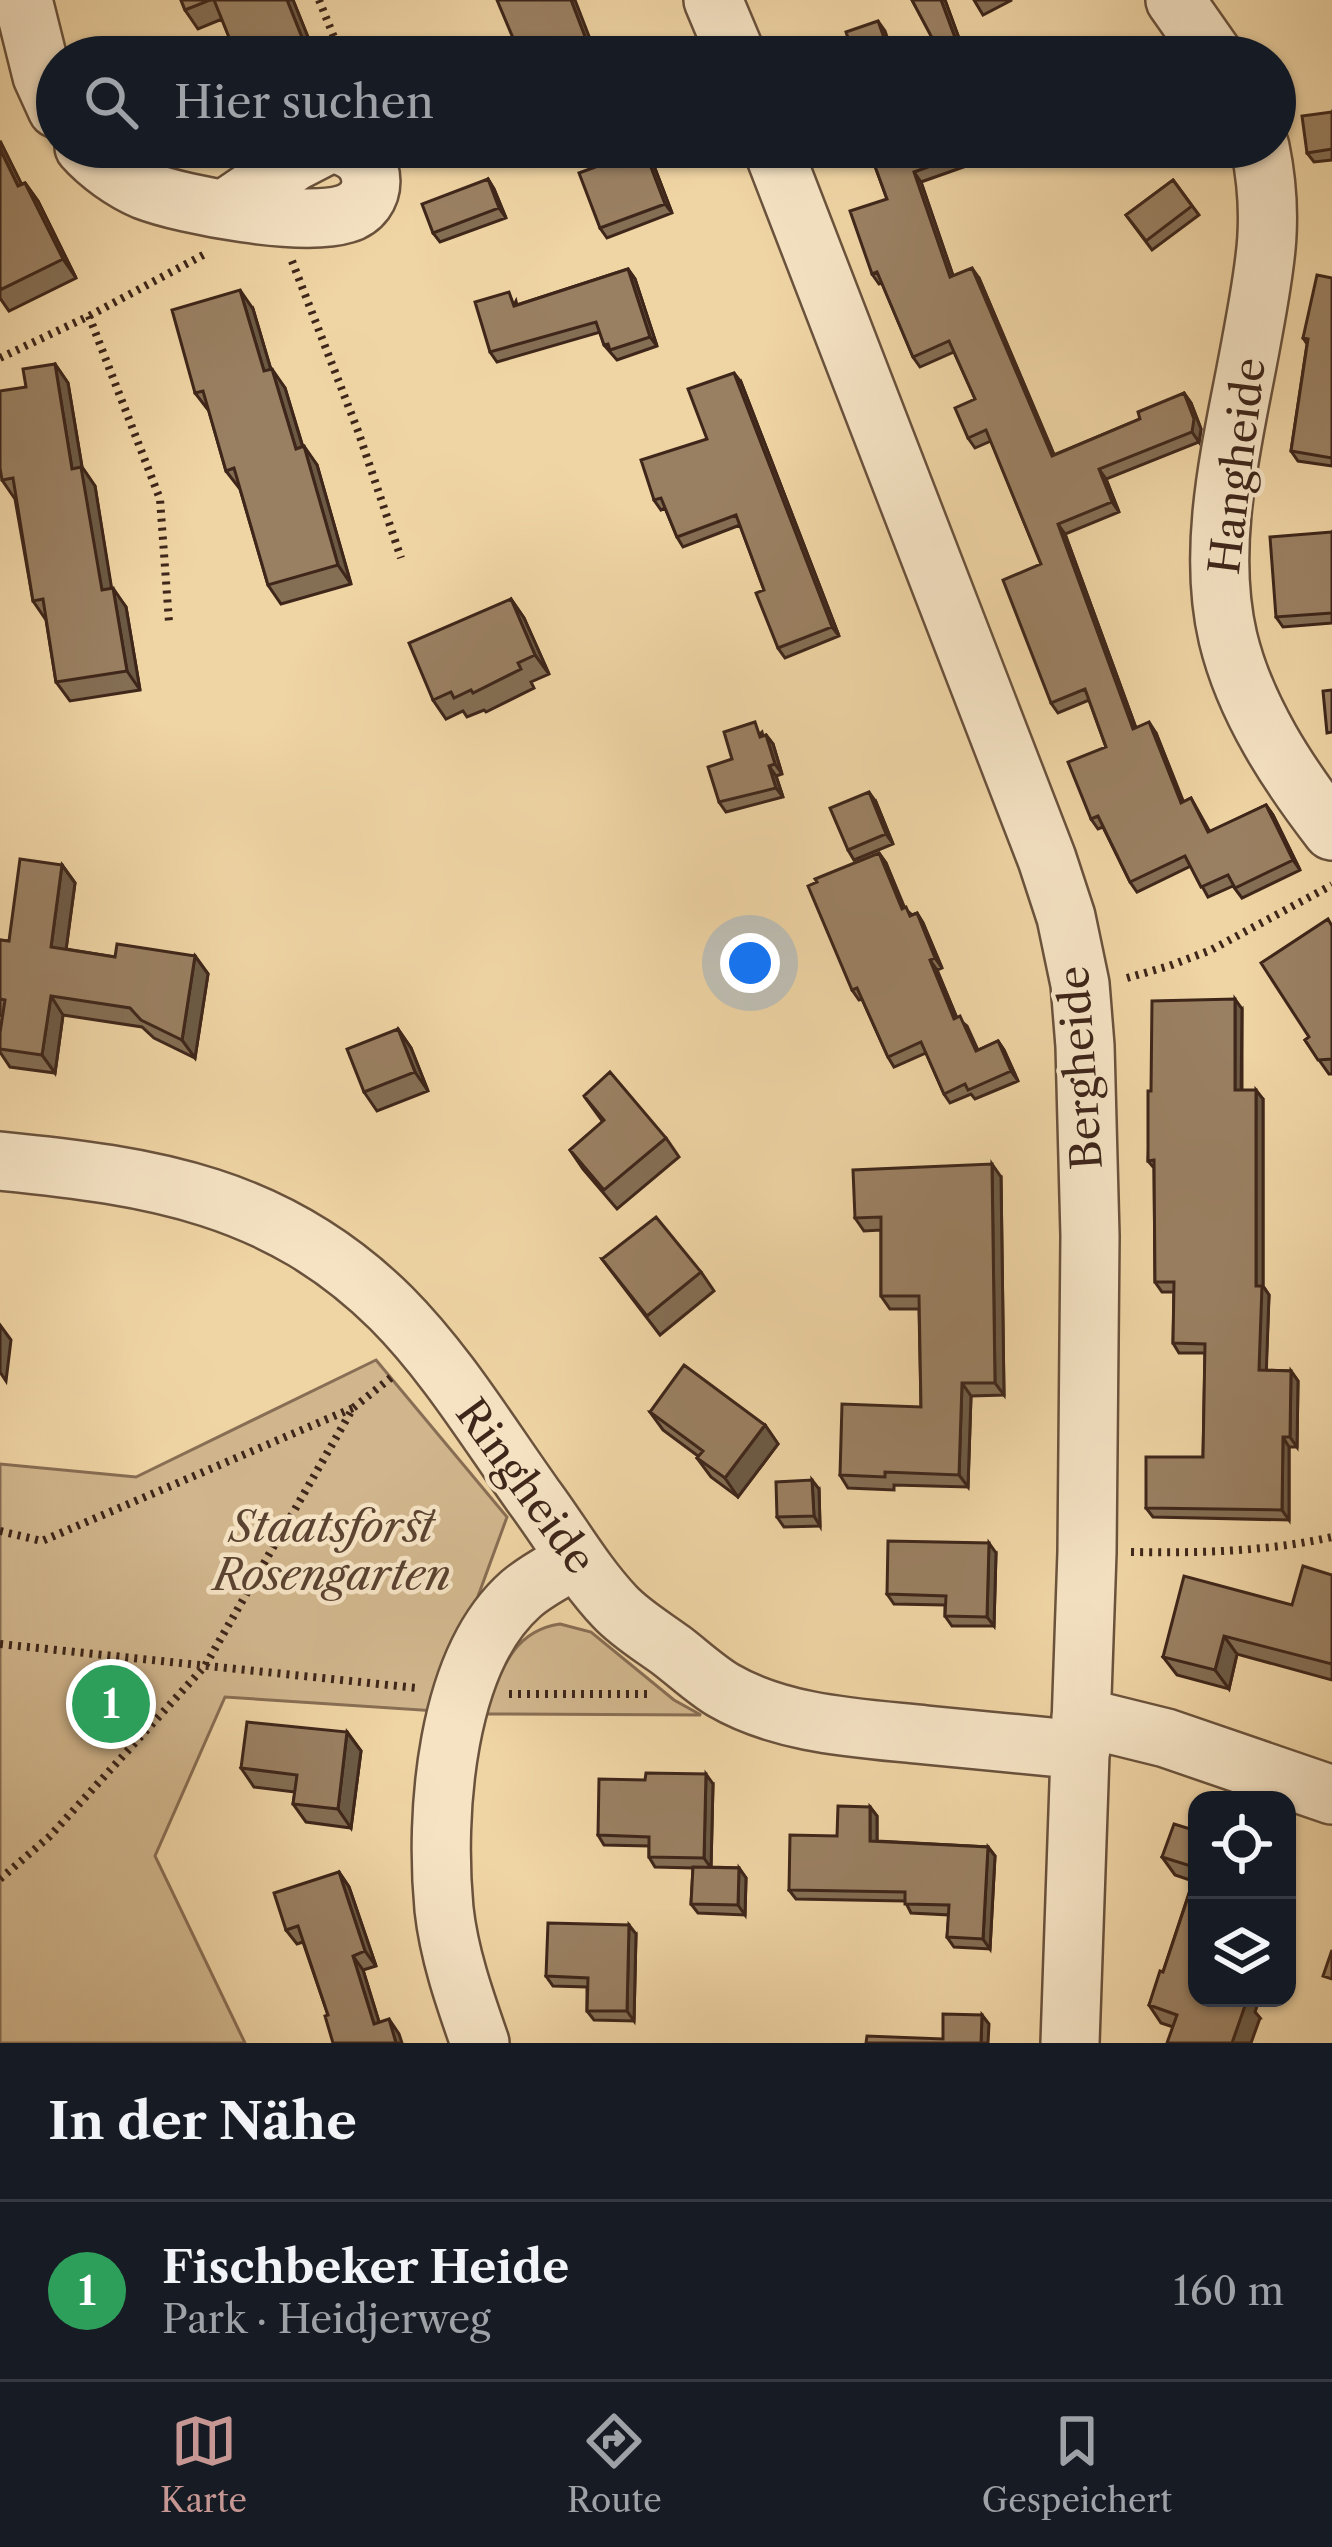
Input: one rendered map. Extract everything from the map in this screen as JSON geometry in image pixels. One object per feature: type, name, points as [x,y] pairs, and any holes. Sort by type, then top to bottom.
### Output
[{"type":"street","points":[[23,0],[36,52]]},
{"type":"street","points":[[713,0],[728,36]]},
{"type":"street","points":[[1175,0],[1200,36]]},
{"type":"street","points":[[110,168],[140,188],[239,225],[351,213],[362,205],[370,184],[368,168]]},
{"type":"street","points":[[239,225],[289,168]]},
{"type":"street","name":"Bergheide","points":[[780,168],[1047,859],[1066,916],[1080,984],[1090,1236],[1087,1552],[1070,2043]]},
{"type":"street","name":"Hangheide","points":[[1264,168],[1269,213],[1266,258],[1231,460],[1220,556],[1222,596],[1228,637],[1249,697],[1300,790],[1332,831]]},
{"type":"street","name":"Ringheide","points":[[0,1161],[139,1178],[194,1191],[251,1212],[350,1271],[427,1349],[576,1559],[617,1609],[724,1690],[775,1711],[823,1723],[1166,1738],[1332,1796]]},
{"type":"street","points":[[480,2043],[452,1955],[444,1910],[446,1768],[452,1730],[488,1635],[520,1595],[576,1559]]},
{"type":"path","points":[[320,0],[334,36]]},
{"type":"path","points":[[0,358],[89,316],[239,225],[302,292],[358,430],[401,558]]},
{"type":"path","points":[[89,316],[160,499],[169,622]]},
{"type":"path","points":[[1080,984],[1125,978],[1211,950],[1332,885]]},
{"type":"path","points":[[0,1531],[42,1541],[353,1408],[427,1349]]},
{"type":"path","points":[[0,1879],[50,1836],[205,1666],[353,1408]]},
{"type":"path","points":[[1087,1552],[1222,1553],[1332,1537]]},
{"type":"path","points":[[0,1644],[463,1693],[724,1690]]},
{"type":"green space","name":"Staatsforst Rosengarten","points":[[376,1360],[507,1517],[436,1711],[225,1697],[155,1856],[245,2043],[0,2043],[0,1464],[136,1477]]},
{"type":"green space","points":[[560,1624],[591,1632],[674,1700],[701,1715],[484,1714],[519,1645],[543,1628]]},
{"type":"building","points":[[181,0],[210,0],[185,10]]},
{"type":"building","points":[[214,0],[287,0],[301,36],[229,36]]},
{"type":"building","points":[[497,0],[571,0],[585,36],[512,36]]},
{"type":"building","points":[[912,0],[941,0],[954,36],[931,36]]},
{"type":"building","points":[[878,21],[883,36],[847,36],[846,32]]},
{"type":"building","points":[[1332,112],[1332,149],[1307,153],[1302,116]]},
{"type":"building","points":[[0,149],[18,186],[25,183],[63,259],[0,290]]},
{"type":"building","points":[[593,168],[651,168],[665,204],[600,228],[579,173]]},
{"type":"building","points":[[876,168],[925,168],[914,172],[950,277],[972,268],[1052,456],[1140,419],[1138,412],[1184,393],[1194,419],[1192,432],[1099,469],[1112,502],[1058,524],[1133,729],[1149,722],[1181,803],[1191,798],[1208,832],[1266,805],[1293,860],[1235,888],[1228,875],[1201,887],[1185,856],[1130,882],[1098,816],[1091,819],[1068,762],[1106,747],[1085,689],[1051,703],[1003,580],[1041,564],[986,430],[968,438],[955,408],[975,399],[949,341],[913,357],[877,272],[872,274],[850,211],[887,199]]},
{"type":"building","points":[[488,179],[499,208],[433,233],[422,204]]},
{"type":"building","points":[[1173,180],[1192,206],[1146,241],[1126,215]]},
{"type":"building","points":[[628,269],[650,337],[610,350],[596,322],[490,352],[475,302],[509,292],[514,306]]},
{"type":"building","points":[[1317,275],[1332,278],[1332,458],[1291,451],[1308,339],[1303,338]]},
{"type":"building","points":[[240,290],[264,371],[272,369],[296,449],[304,446],[338,565],[268,585],[234,468],[226,471],[203,391],[195,393],[172,310]]},
{"type":"building","points":[[55,364],[72,469],[81,467],[102,590],[113,588],[127,671],[56,682],[43,599],[33,601],[13,478],[2,480],[0,468],[0,391],[26,387],[23,369]]},
{"type":"building","points":[[734,373],[832,627],[778,648],[756,593],[764,590],[736,515],[677,537],[661,498],[654,500],[641,460],[707,439],[688,389]]},
{"type":"building","points":[[1332,532],[1332,613],[1276,617],[1270,537]]},
{"type":"building","points":[[511,599],[535,655],[518,663],[521,669],[473,693],[454,698],[451,692],[433,700],[409,643]]},
{"type":"building","points":[[1332,690],[1332,732],[1327,733],[1323,691]]},
{"type":"building","points":[[755,722],[760,737],[766,735],[776,788],[719,802],[708,767],[732,759],[724,732]]},
{"type":"building","points":[[869,792],[886,834],[848,850],[830,808]]},
{"type":"building","points":[[879,853],[902,909],[906,907],[910,916],[917,913],[954,1019],[960,1016],[976,1051],[998,1041],[1011,1071],[968,1090],[965,1084],[944,1094],[921,1042],[888,1057],[857,988],[852,990],[808,886]]},
{"type":"building","points":[[20,859],[62,865],[51,947],[115,957],[117,944],[195,956],[182,1040],[141,1020],[130,1008],[51,996],[42,1055],[0,1049],[5,1000],[0,999],[0,940],[9,941]]},
{"type":"building","points":[[1328,919],[1332,926],[1332,1059],[1318,1060],[1305,1040],[1309,1037],[1261,963]]},
{"type":"building","points":[[1235,999],[1235,1090],[1256,1090],[1256,1286],[1262,1286],[1259,1370],[1291,1371],[1290,1437],[1283,1437],[1282,1510],[1146,1508],[1146,1457],[1203,1457],[1205,1344],[1173,1343],[1174,1282],[1155,1282],[1154,1160],[1148,1161],[1152,1001]]},
{"type":"building","points":[[398,1029],[415,1072],[364,1092],[347,1049]]},
{"type":"building","points":[[610,1072],[666,1138],[604,1190],[570,1150],[604,1120],[584,1096]]},
{"type":"building","points":[[992,1164],[995,1383],[962,1383],[959,1475],[840,1475],[842,1404],[921,1407],[919,1296],[881,1296],[881,1217],[855,1218],[853,1170]]},
{"type":"building","points":[[656,1217],[701,1272],[647,1316],[602,1259]]},
{"type":"building","points":[[684,1365],[765,1425],[725,1478],[697,1458],[703,1451],[650,1412]]},
{"type":"building","points":[[812,1480],[814,1516],[777,1517],[776,1482]]},
{"type":"building","points":[[888,1541],[989,1543],[987,1617],[945,1616],[946,1596],[887,1594]]},
{"type":"building","points":[[1303,1566],[1332,1575],[1332,1664],[1224,1636],[1215,1670],[1163,1657],[1184,1576],[1292,1605]]},
{"type":"building","points":[[247,1722],[347,1732],[338,1809],[293,1804],[297,1775],[241,1768]]},
{"type":"building","points":[[646,1773],[706,1774],[704,1858],[649,1857],[649,1837],[598,1835],[599,1779],[645,1780]]},
{"type":"building","points":[[838,1806],[870,1807],[870,1841],[988,1847],[983,1939],[947,1937],[949,1905],[905,1904],[905,1892],[789,1890],[790,1835],[837,1836]]},
{"type":"building","points":[[1174,1824],[1188,1828],[1188,1865],[1162,1857]]},
{"type":"building","points":[[693,1867],[739,1868],[738,1905],[691,1904]]},
{"type":"building","points":[[339,1872],[365,1951],[353,1956],[374,2024],[389,2019],[396,2043],[333,2043],[298,1926],[286,1930],[274,1893]]},
{"type":"building","points":[[1188,1897],[1188,2007],[1245,2007],[1232,2043],[1167,2043],[1177,2015],[1149,2005]]},
{"type":"building","points":[[548,1923],[629,1925],[627,2011],[587,2011],[588,1978],[546,1976]]},
{"type":"building","points":[[1332,1950],[1332,1979],[1323,1976]]},
{"type":"building","points":[[943,2014],[982,2015],[981,2043],[866,2043],[867,2036],[943,2039]]},
{"type":"place","name":"Fischbeker Heide","points":[[111,1704]]}]
